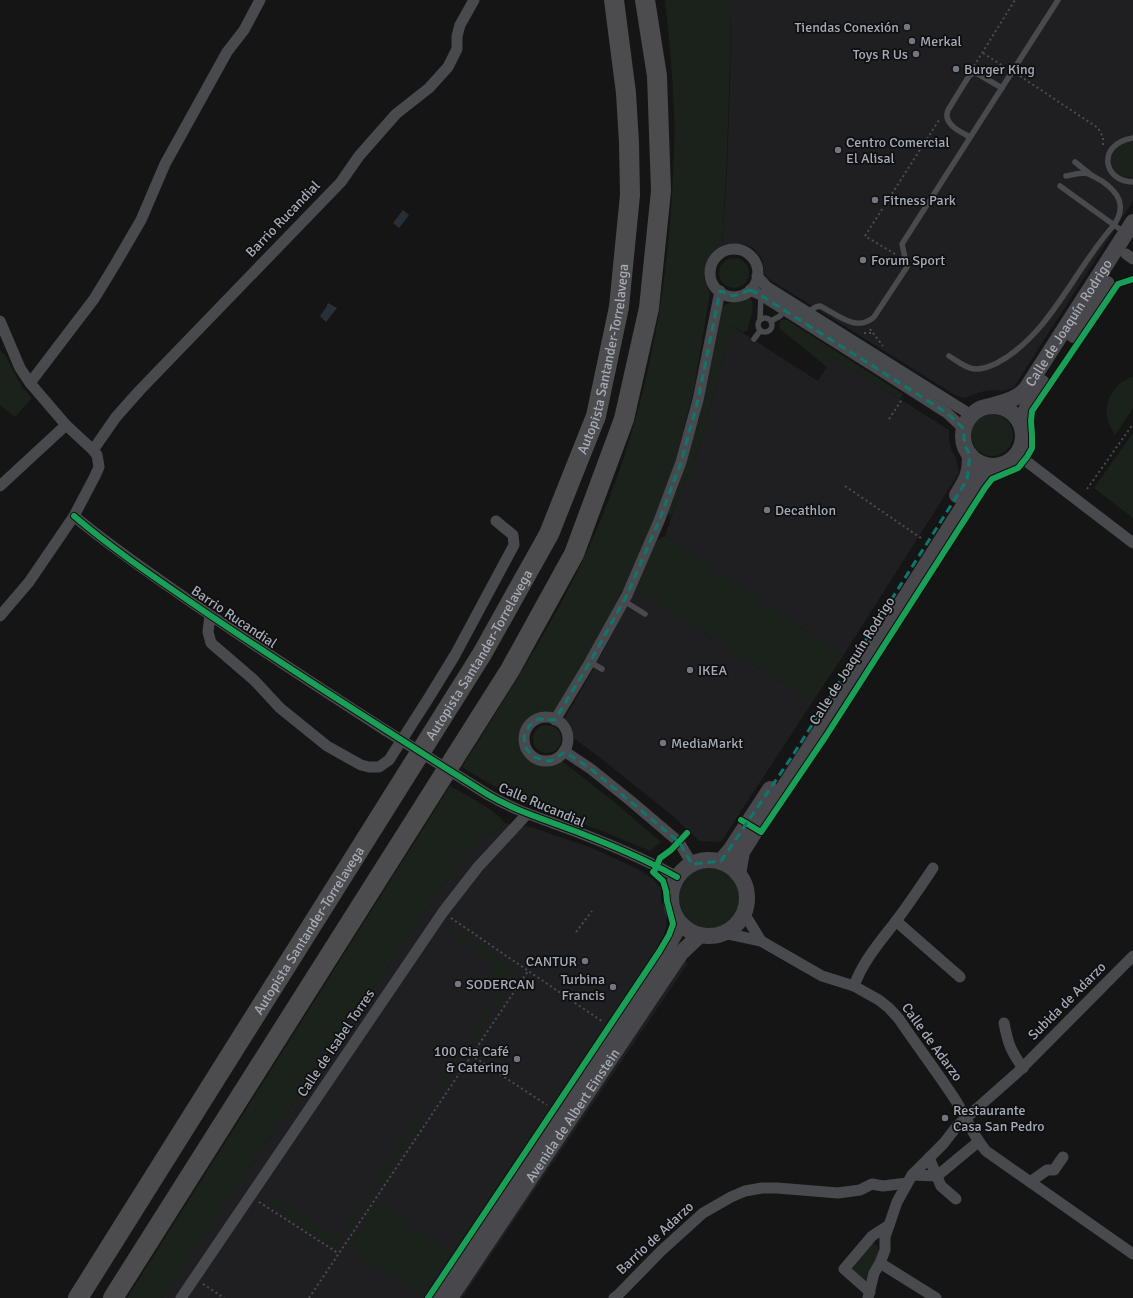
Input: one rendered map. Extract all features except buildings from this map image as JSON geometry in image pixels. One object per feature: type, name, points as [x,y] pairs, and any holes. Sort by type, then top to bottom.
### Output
[{"type":"highway","points":[[607,0],[626,94]]},
{"type":"highway","name":"Autopista Santander-Torrelavega","points":[[78,1298],[482,654],[548,534],[596,416],[620,307],[630,195],[629,143],[626,94],[614,0]]},
{"type":"highway","points":[[645,0],[658,76]]},
{"type":"highway","points":[[113,1298],[510,670],[574,554],[624,419],[649,308],[661,191],[656,0]]},
{"type":"main road","name":"Calle de Joaquín Rodrigo","points":[[990,406],[1010,401],[1021,395],[1026,389],[1127,239]]},
{"type":"main road","name":"Calle de Joaquín Rodrigo","points":[[1021,424],[1028,405],[1127,239]]},
{"type":"main road","points":[[990,406],[1006,408],[1013,413],[1021,424],[1024,434],[1023,441],[1017,454],[1005,464],[996,466],[989,466],[981,463],[970,455],[963,439],[967,422],[980,409],[990,406]]},
{"type":"main road","name":"Calle de Joaquín Rodrigo","points":[[721,861],[731,849],[796,750],[967,480],[970,467],[970,455]]},
{"type":"main road","name":"Calle de Joaquín Rodrigo","points":[[738,874],[742,852],[989,466]]},
{"type":"main road","points":[[706,860],[721,861],[738,874],[745,885],[747,895],[744,913],[738,923],[724,933],[711,936],[700,935],[686,929],[680,924],[672,909],[670,901],[672,887],[682,871],[692,864],[706,860]]},
{"type":"main road","name":"Avenida de Albert Einstein","points":[[435,1298],[663,955],[680,924]]},
{"type":"main road","name":"Avenida de Albert Einstein","points":[[450,1298],[674,963],[681,953],[700,935]]},
{"type":"street","points":[[30,383],[94,299],[116,263],[141,220],[165,164],[227,52],[244,30],[260,0]]},
{"type":"street","name":"Barrio Rucandial","points":[[93,450],[116,417],[140,390],[340,182],[359,156],[396,114],[429,88],[448,68],[457,49],[456,36],[460,25],[474,0]]},
{"type":"street","points":[[738,249],[749,254],[756,264],[757,276],[755,283],[750,290],[740,295],[733,296],[720,292],[712,282],[710,269],[716,258],[726,250],[738,249]]},
{"type":"street","points":[[757,276],[767,287],[807,312],[967,422]]},
{"type":"street","points":[[750,290],[761,295],[947,413],[967,422]]},
{"type":"street","points":[[555,720],[624,601],[659,521],[680,462],[698,400],[720,292]]},
{"type":"street","points":[[0,321],[20,368],[30,383],[66,425],[93,450],[97,455],[98,467],[95,476],[74,516],[29,582],[0,616]]},
{"type":"street","points":[[0,486],[66,425]]},
{"type":"street","points":[[1017,454],[1133,543]]},
{"type":"street","name":"Barrio Rucandial","points":[[74,516],[96,534],[210,615],[385,730]]},
{"type":"street","name":"Barrio Rucandial","points":[[210,615],[208,632],[211,643],[254,680],[280,708],[333,749],[361,765],[379,767],[389,760],[428,699],[454,655],[514,545],[513,535],[496,520]]},
{"type":"street","points":[[544,718],[555,720],[566,730],[567,744],[564,751],[556,759],[544,761],[533,757],[524,743],[526,731],[533,722],[544,718]]},
{"type":"street","name":"Calle Rucandial","points":[[385,730],[505,805],[599,841],[657,866],[677,877]]},
{"type":"street","points":[[564,751],[591,769],[679,842],[692,864]]},
{"type":"street","name":"Calle de Isabel Torres","points":[[181,1298],[443,912],[478,867],[527,814]]},
{"type":"street","points":[[854,986],[859,972],[868,957],[896,921],[933,868]]},
{"type":"street","name":"Calle de Adarzo","points":[[744,913],[761,941]]},
{"type":"street","points":[[896,921],[960,977]]},
{"type":"street","name":"Calle de Adarzo","points":[[724,933],[761,941],[822,976],[854,986],[879,1000],[899,1019],[967,1118],[978,1142],[992,1156],[1133,1254]]},
{"type":"street","name":"Subida de Adarzo","points":[[910,1179],[944,1143],[957,1126],[1023,1068],[1133,956]]},
{"type":"street","name":"Subida de Adarzo","points":[[1004,1023],[1009,1044],[1014,1056],[1023,1068]]},
{"type":"street","points":[[937,1176],[978,1142]]},
{"type":"street","points":[[1030,1182],[1047,1170],[1054,1170],[1063,1156]]},
{"type":"street","points":[[929,1158],[941,1186],[956,1199]]},
{"type":"street","name":"Barrio de Adarzo","points":[[614,1298],[661,1251],[703,1213],[745,1191],[762,1188],[838,1193],[860,1190],[872,1184],[883,1186],[910,1179],[937,1176]]},
{"type":"street","points":[[869,1295],[874,1273],[885,1250],[885,1237],[897,1202],[910,1179]]},
{"type":"street","points":[[869,1295],[844,1269],[872,1236],[889,1225]]},
{"type":"street","points":[[880,1263],[936,1298]]},
{"type":"lane","points":[[807,312],[820,306],[849,322],[859,323],[866,322],[874,317],[907,267],[902,244],[1058,0]]},
{"type":"lane","points":[[970,138],[950,123],[947,115],[948,110],[970,76],[974,73],[1002,88]]},
{"type":"lane","points":[[1133,138],[1121,141],[1115,145],[1109,152],[1108,160],[1110,169],[1118,178],[1124,181],[1133,182]]},
{"type":"lane","points":[[1076,162],[1091,175],[1115,191],[1120,203],[1120,215],[1127,239]]},
{"type":"lane","points":[[1066,176],[1085,173],[1091,175]]},
{"type":"lane","points":[[1060,186],[1127,239]]},
{"type":"lane","points":[[949,356],[969,368],[976,369],[983,368],[1004,359],[1027,341],[1037,330],[1073,283],[1102,240],[1127,239]]},
{"type":"lane","points":[[760,331],[757,324],[760,319],[761,295]]},
{"type":"lane","points":[[771,321],[785,311]]},
{"type":"lane","points":[[760,319],[767,317],[771,321],[772,326],[770,330],[766,332],[760,331]]},
{"type":"lane","points":[[754,339],[760,331]]},
{"type":"lane","points":[[624,601],[645,614]]},
{"type":"lane","points":[[590,662],[602,669]]},
{"type":"path","points":[[974,66],[1015,0]]},
{"type":"path","points":[[982,52],[1098,128],[1103,137],[1102,150]]},
{"type":"path","points":[[898,257],[865,236],[940,119]]},
{"type":"path","points":[[866,322],[887,350]]},
{"type":"path","points":[[889,419],[905,394]]},
{"type":"path","points":[[1087,489],[1133,424]]},
{"type":"path","points":[[845,486],[921,538]]},
{"type":"path","points":[[576,932],[592,911]]},
{"type":"path","points":[[451,918],[614,1029]]},
{"type":"path","points":[[309,1298],[528,971]]},
{"type":"path","points":[[471,1055],[558,1112]]},
{"type":"path","points":[[257,1200],[338,1254]]},
{"type":"path","points":[[202,1283],[224,1298]]},
{"type":"highlighted area","points":[[750,290],[757,293],[947,413],[963,428],[965,446],[970,455],[967,480],[793,755],[721,861],[692,864],[679,842],[591,769],[565,752],[550,761],[533,757],[526,748],[524,737],[529,726],[538,719],[555,720],[590,662],[627,595],[659,521],[681,462],[698,400],[720,291],[733,296]]},
{"type":"shaded area","points":[[665,0],[731,0],[728,123],[722,246],[706,263],[704,278],[710,293],[694,389],[677,456],[669,480],[643,547],[628,580],[583,665],[554,714],[533,718],[522,730],[520,737],[520,744],[523,751],[533,762],[541,765],[549,765],[562,761],[613,801],[661,842],[650,851],[602,831],[529,805],[517,799],[518,797],[492,785],[462,767],[539,643],[580,566],[615,484],[641,400],[659,313],[672,197],[674,119],[672,71]]},
{"type":"shaded area","points":[[731,0],[1133,0],[1133,141],[1126,142],[1123,175],[1129,178],[1133,177],[1133,201],[1013,388],[1003,391],[984,391],[964,398],[955,395],[767,278],[765,275],[762,258],[753,248],[747,245],[736,244],[727,244],[722,246],[727,169]]},
{"type":"shaded area","points":[[1133,141],[1133,177],[1125,176],[1119,173],[1112,162],[1116,149],[1123,144]]},
{"type":"shaded area","points":[[403,210],[409,215],[399,228],[393,223]]},
{"type":"shaded area","points":[[734,258],[745,262],[749,273],[745,284],[734,288],[723,284],[719,273],[723,262]]},
{"type":"shaded area","points":[[751,298],[753,310],[748,330],[743,332],[732,326],[699,448],[670,518],[668,512],[678,488],[700,416],[721,306]]},
{"type":"shaded area","points":[[328,303],[337,308],[326,322],[320,316]]},
{"type":"shaded area","points":[[781,320],[787,320],[903,394],[900,399],[833,357],[827,367],[780,329],[779,325]]},
{"type":"shaded area","points":[[732,326],[818,381],[833,357],[949,430],[951,449],[956,458],[959,473],[843,656],[665,536],[675,506],[699,448]]},
{"type":"shaded area","points":[[0,350],[5,355],[22,387],[32,398],[15,417],[0,405]]},
{"type":"shaded area","points":[[1133,377],[1133,408],[1115,435],[1108,421],[1107,407],[1109,400],[1115,388],[1120,383]]},
{"type":"shaded area","points":[[988,414],[996,414],[1004,417],[1010,423],[1013,435],[1010,447],[1004,453],[996,456],[988,456],[980,453],[974,447],[971,439],[971,431],[974,423],[980,417]]},
{"type":"shaded area","points":[[1133,433],[1133,518],[1094,488]]},
{"type":"shaded area","points":[[665,536],[843,656],[813,701],[774,678],[635,589],[657,540]]},
{"type":"shaded area","points":[[635,589],[774,678],[813,701],[721,842],[699,841],[673,816],[572,737],[565,721],[565,718],[604,650]]},
{"type":"shaded area","points":[[547,725],[557,729],[561,739],[557,749],[547,753],[537,749],[533,739],[537,729]]},
{"type":"shaded area","points":[[450,786],[487,808],[505,823],[492,836],[486,832],[461,861],[437,894],[212,1221],[162,1298],[127,1298]]},
{"type":"shaded area","points":[[505,823],[531,827],[592,848],[638,869],[653,879],[661,888],[661,901],[666,915],[667,926],[659,943],[688,963],[462,1298],[162,1298],[212,1221],[437,894],[461,861],[486,831],[492,836]]},
{"type":"shaded area","points":[[710,866],[727,871],[732,875],[736,880],[741,897],[736,914],[732,919],[727,923],[710,928],[693,923],[688,919],[684,914],[679,897],[684,880],[688,875],[693,871]]},
{"type":"shaded area","points":[[449,927],[454,931],[455,929],[519,972],[499,1001],[495,998],[501,988],[485,978],[495,963],[447,930]]},
{"type":"shaded area","points":[[492,1001],[498,1004],[469,1049],[463,1045]]},
{"type":"shaded area","points":[[461,1051],[465,1053],[434,1101],[429,1098]]},
{"type":"shaded area","points":[[422,1109],[426,1112],[372,1194],[368,1191]]},
{"type":"shaded area","points":[[271,1195],[336,1239],[361,1202],[365,1205],[336,1248],[266,1202]]},
{"type":"shaded area","points":[[377,1203],[450,1252],[421,1296],[347,1248]]},
{"type":"shaded area","points":[[871,1243],[877,1245],[879,1251],[865,1284],[850,1270]]},
{"type":"cycle path","points":[[741,820],[761,832],[826,736],[985,488],[992,479],[1018,468],[1027,457],[1032,448],[1032,411],[1118,284],[1133,279]]},
{"type":"cycle path","points":[[74,516],[123,555],[208,614],[277,660],[487,794],[525,812],[621,850],[677,877]]},
{"type":"cycle path","points":[[654,872],[660,858],[671,850],[687,833]]},
{"type":"cycle path","points":[[428,1298],[669,935],[673,924],[666,891],[663,881],[653,872]]},
{"type":"place","name":"Tiendas Conexión","points":[[907,27]]},
{"type":"place","name":"Merkal","points":[[912,41]]},
{"type":"place","name":"Toys R Us","points":[[916,54]]},
{"type":"place","name":"Burger King","points":[[956,69]]},
{"type":"place","name":"Centro Comercial El Alisal","points":[[838,150]]},
{"type":"place","name":"Fitness Park","points":[[875,200]]},
{"type":"place","name":"Forum Sport","points":[[863,260]]},
{"type":"place","name":"Decathlon","points":[[767,510]]},
{"type":"place","name":"IKEA","points":[[690,670]]},
{"type":"place","name":"MediaMarkt","points":[[663,743]]},
{"type":"place","name":"CANTUR","points":[[585,961]]},
{"type":"place","name":"SODERCAN","points":[[458,984]]},
{"type":"place","name":"Turbina Francis","points":[[613,987]]},
{"type":"place","name":"100 Cia Café & Catering","points":[[517,1059]]},
{"type":"place","name":"Restaurante Casa San Pedro","points":[[945,1118]]}]
